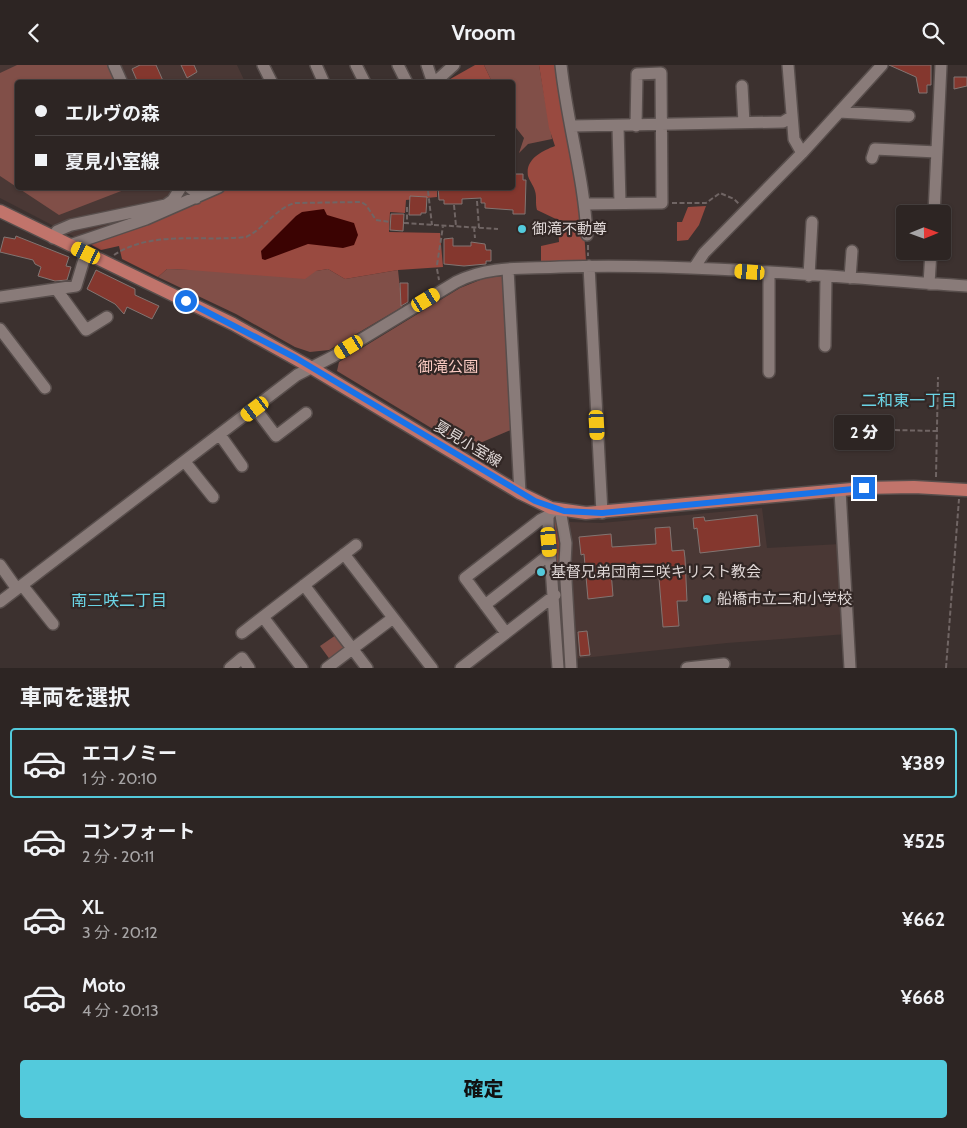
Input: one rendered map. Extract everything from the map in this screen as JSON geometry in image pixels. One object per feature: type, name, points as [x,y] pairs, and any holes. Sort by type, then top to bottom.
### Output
[{"type":"main road","name":"夏見小室線","points":[[0,211],[233,324],[312,367],[554,512],[602,513],[886,487],[963,490]]},
{"type":"street","points":[[114,65],[121,80]]},
{"type":"street","points":[[263,65],[270,80]]},
{"type":"street","points":[[356,65],[364,80]]},
{"type":"street","points":[[398,65],[406,80]]},
{"type":"street","points":[[427,65],[433,80]]},
{"type":"street","points":[[437,80],[454,65]]},
{"type":"street","points":[[561,65],[565,103],[572,126],[586,205],[587,235]]},
{"type":"street","points":[[788,65],[794,139],[802,153]]},
{"type":"street","points":[[694,268],[704,253],[802,153],[882,65]]},
{"type":"street","points":[[934,205],[941,65]]},
{"type":"street","points":[[318,66],[323,80]]},
{"type":"street","points":[[586,205],[662,203],[661,73],[637,73],[636,126]]},
{"type":"street","points":[[742,86],[744,123]]},
{"type":"street","points":[[839,112],[909,116]]},
{"type":"street","points":[[572,126],[783,122],[791,117]]},
{"type":"street","points":[[618,126],[620,203]]},
{"type":"street","points":[[872,158],[875,149],[937,153]]},
{"type":"street","points":[[53,238],[57,231],[71,225],[166,205],[173,200],[178,190]]},
{"type":"street","points":[[193,190],[196,198]]},
{"type":"street","points":[[70,245],[146,219],[213,190]]},
{"type":"street","points":[[809,276],[812,222]]},
{"type":"street","points":[[850,278],[852,251]]},
{"type":"street","points":[[0,297],[76,286],[86,253]]},
{"type":"street","points":[[930,283],[931,260]]},
{"type":"street","points":[[588,266],[602,513]]},
{"type":"street","points":[[0,602],[255,409],[297,375],[463,279],[483,271],[588,266],[694,268],[967,286]]},
{"type":"street","points":[[508,269],[520,493]]},
{"type":"street","points":[[769,273],[769,372]]},
{"type":"street","points":[[825,346],[826,277]]},
{"type":"street","points":[[57,290],[86,330],[107,317]]},
{"type":"street","points":[[0,329],[45,388]]},
{"type":"street","points":[[255,409],[276,436],[306,413]]},
{"type":"street","points":[[220,435],[242,466]]},
{"type":"street","points":[[185,462],[213,497]]},
{"type":"street","points":[[840,490],[850,668]]},
{"type":"street","points":[[554,512],[550,554],[555,595],[558,668]]},
{"type":"street","points":[[506,633],[465,578],[540,520],[554,512]]},
{"type":"street","points":[[554,512],[566,543],[565,563],[571,668]]},
{"type":"street","points":[[242,633],[356,545]]},
{"type":"street","points":[[344,554],[432,668]]},
{"type":"street","points":[[485,605],[550,554]]},
{"type":"street","points":[[0,565],[53,624]]},
{"type":"street","points":[[304,585],[367,668]]},
{"type":"street","points":[[461,668],[555,595]]},
{"type":"street","points":[[263,617],[302,668]]},
{"type":"street","points":[[327,668],[393,618]]},
{"type":"street","points":[[230,668],[242,658],[249,668]]},
{"type":"street","points":[[687,668],[724,664]]},
{"type":"path","points":[[428,191],[432,225]]},
{"type":"path","points":[[662,203],[706,203],[720,193],[734,199],[745,211]]},
{"type":"path","points":[[477,201],[479,227]]},
{"type":"path","points":[[112,256],[132,245],[173,239],[246,237],[253,234],[286,207],[295,203],[361,202],[366,205],[376,221],[391,222]]},
{"type":"path","points":[[454,205],[456,226]]},
{"type":"path","points":[[406,207],[405,223],[498,229]]},
{"type":"path","points":[[437,265],[443,226]]},
{"type":"path","points":[[474,227],[475,237]]},
{"type":"path","points":[[587,235],[588,266]]},
{"type":"path","points":[[437,269],[440,285]]},
{"type":"path","points":[[936,488],[938,377]]},
{"type":"path","points":[[850,429],[937,431]]},
{"type":"path","points":[[946,668],[963,490]]},
{"type":"shaded area","points":[[0,65],[237,65],[244,80],[15,80],[15,190],[207,190],[171,205],[77,238],[0,198]]},
{"type":"shaded area","points":[[475,65],[484,65],[491,80],[449,80]]},
{"type":"shaded area","points":[[539,65],[559,65],[582,200],[586,261],[541,261],[541,246],[559,242],[558,220],[537,210],[534,187],[528,176],[529,165],[532,160],[540,153],[555,146],[549,128]]},
{"type":"shaded area","points":[[223,190],[437,190],[437,197],[406,200],[405,213],[390,212],[389,232],[440,233],[443,267],[398,270],[345,279],[328,269],[316,271],[305,279],[177,269],[167,269],[158,277],[122,259],[119,246],[101,250],[86,242],[175,211]]},
{"type":"shaded area","points":[[706,206],[699,225],[688,240],[677,241],[677,222],[682,222],[688,207]]},
{"type":"shaded area","points":[[324,209],[327,215],[354,223],[358,235],[354,245],[343,248],[308,244],[265,260],[262,259],[261,251],[296,216],[302,212]]},
{"type":"shaded area","name":"船橋市立二和小学校","points":[[762,508],[767,548],[841,544],[847,634],[727,643],[573,659],[566,529],[570,522],[601,523]]},
{"type":"shaded area","points":[[554,522],[558,522],[561,530],[568,668],[561,668],[552,525]]},
{"type":"green space","points":[[17,65],[108,65],[115,80],[15,80],[15,186],[0,176],[0,73]]},
{"type":"green space","points":[[484,65],[539,65],[552,139],[528,144],[519,153],[524,138],[515,127],[515,80],[491,80]]},
{"type":"green space","points":[[21,190],[124,190],[59,215]]},
{"type":"green space","points":[[167,269],[316,271],[328,269],[345,279],[398,270],[402,307],[329,350],[310,352],[295,347],[236,314],[158,277]]},
{"type":"green space","name":"御滝公園","points":[[502,276],[513,429],[466,449],[337,371],[339,362],[460,288],[485,278]]},
{"type":"green space","points":[[336,635],[346,648],[331,661],[320,646]]},
{"type":"building","points":[[140,65],[156,65],[163,80],[137,80],[132,69]]},
{"type":"building","points":[[181,65],[194,65],[197,72],[187,78]]},
{"type":"building","points":[[889,65],[931,65],[931,85],[927,85],[927,93],[919,93],[916,77]]},
{"type":"building","points":[[954,77],[967,77],[967,86],[954,89]]},
{"type":"building","points":[[515,174],[523,174],[523,180],[526,180],[525,214],[513,214],[513,210],[485,208],[485,203],[481,203],[481,198],[462,199],[462,204],[444,204],[444,200],[439,200],[438,190],[515,190]]},
{"type":"building","points":[[410,196],[427,197],[426,213],[409,215]]},
{"type":"building","points":[[391,214],[404,214],[403,231],[390,230]]},
{"type":"building","points":[[16,236],[69,257],[66,266],[71,267],[67,280],[55,281],[38,276],[41,267],[35,264],[33,260],[0,252],[4,237],[15,239]]},
{"type":"building","points":[[453,238],[453,246],[471,246],[471,242],[485,244],[486,250],[491,250],[491,261],[486,261],[486,264],[464,266],[444,264],[444,239]]},
{"type":"building","points":[[96,270],[135,289],[135,295],[159,306],[152,319],[127,307],[124,314],[115,304],[87,289]]},
{"type":"building","points":[[400,283],[408,283],[408,302],[401,306]]},
{"type":"building","points":[[757,515],[760,546],[700,553],[697,528],[694,529],[693,518],[704,517],[705,521]]},
{"type":"building","points":[[670,527],[672,551],[684,550],[685,558],[687,601],[677,601],[679,626],[663,627],[658,566],[611,571],[613,596],[588,599],[584,554],[581,555],[579,537],[611,534],[612,547],[656,544],[655,528]]},
{"type":"building","points":[[587,631],[590,655],[580,656],[578,632]]},
{"type":"place","name":"御滝不動尊","points":[[522,229]]},
{"type":"place","name":"基督兄弟団南三咲キリスト教会","points":[[541,572]]},
{"type":"place","name":"船橋市立二和小学校","points":[[707,599]]},
{"type":"district","name":"二和東一丁目","points":[[909,400]]},
{"type":"district","name":"南三咲二丁目","points":[[119,600]]},
{"type":"route","points":[[186,301],[312,367],[520,493],[535,501],[564,511],[572,513],[602,513],[864,488]]}]
